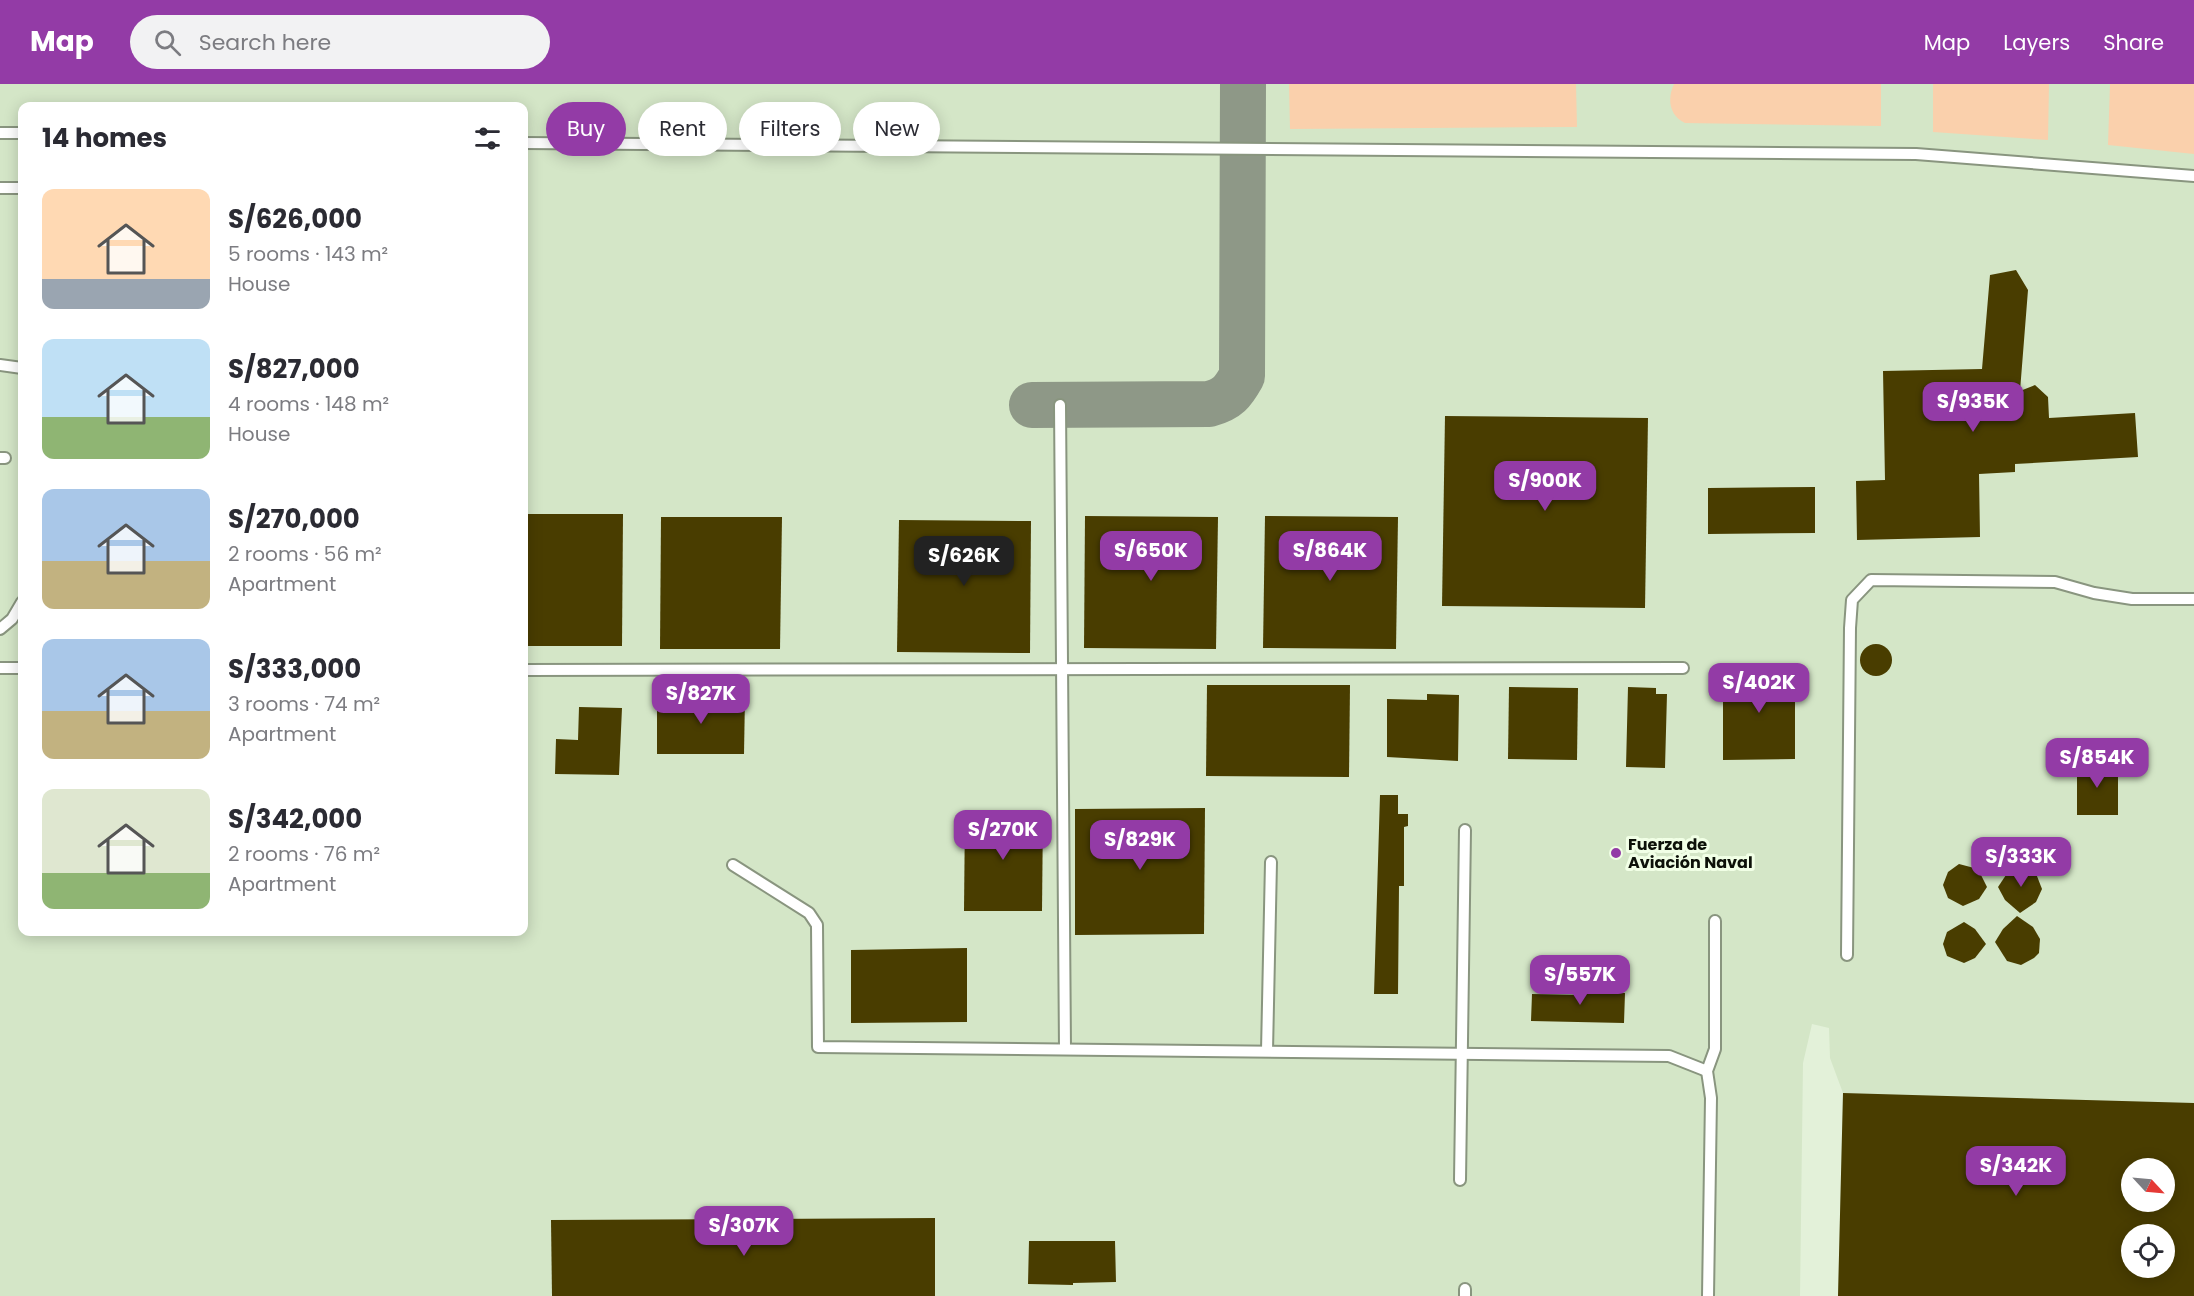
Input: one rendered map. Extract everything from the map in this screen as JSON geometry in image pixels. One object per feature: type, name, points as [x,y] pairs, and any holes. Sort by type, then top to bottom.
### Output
[{"type":"lane","points":[[0,133],[18,133]]},
{"type":"lane","points":[[528,143],[1916,154],[2194,176]]},
{"type":"lane","points":[[0,188],[18,188]]},
{"type":"lane","points":[[0,365],[18,367]]},
{"type":"lane","points":[[1060,405],[1065,1049]]},
{"type":"lane","points":[[1847,955],[1850,628],[1852,600],[1871,580],[2055,582],[2094,593],[2132,599],[2194,599]]},
{"type":"lane","points":[[0,628],[12,619],[18,609]]},
{"type":"lane","points":[[0,668],[18,668]]},
{"type":"lane","points":[[528,670],[1683,668]]},
{"type":"lane","points":[[1460,1180],[1464,1052],[1465,830]]},
{"type":"lane","points":[[1267,1051],[1271,862]]},
{"type":"lane","points":[[733,865],[809,913],[817,925],[818,1047],[1464,1052],[1669,1056],[1707,1071]]},
{"type":"lane","points":[[1708,1296],[1711,1098],[1707,1071],[1715,1049],[1715,921]]},
{"type":"shaded area","points":[[0,84],[2194,84],[2194,1296],[1838,1296],[1843,1093],[1830,1058],[1829,1028],[1812,1024],[1803,1063],[1800,1296],[0,1296]]},
{"type":"shaded area","points":[[1289,84],[1576,84],[1577,127],[1290,129]]},
{"type":"shaded area","points":[[1674,84],[1881,84],[1881,126],[1685,123],[1676,116],[1671,106]]},
{"type":"shaded area","points":[[1933,84],[2049,84],[2048,140],[1933,132]]},
{"type":"shaded area","points":[[2110,84],[2194,84],[2194,154],[2108,145]]},
{"type":"building","points":[[2016,270],[2028,290],[2020,391],[2035,385],[2048,397],[2049,418],[2135,413],[2138,457],[2015,464],[2015,472],[1979,474],[1980,537],[1857,540],[1856,481],[1885,480],[1883,371],[1982,369],[1990,275]]},
{"type":"building","points":[[1445,416],[1648,418],[1645,608],[1442,606]]},
{"type":"building","points":[[1815,487],[1815,533],[1708,534],[1708,488]]},
{"type":"building","points":[[528,514],[623,514],[622,646],[528,646]]},
{"type":"building","points":[[1085,516],[1218,517],[1216,649],[1084,648]]},
{"type":"building","points":[[1265,516],[1398,517],[1396,649],[1263,648]]},
{"type":"building","points":[[661,517],[782,517],[780,649],[660,649]]},
{"type":"building","points":[[899,520],[1031,521],[1030,653],[897,652]]},
{"type":"building","points":[[1876,644],[1887,649],[1892,660],[1887,671],[1876,676],[1865,671],[1860,660],[1865,649]]},
{"type":"building","points":[[1723,668],[1795,668],[1795,759],[1723,760]]},
{"type":"building","points":[[1207,685],[1350,685],[1349,777],[1206,776]]},
{"type":"building","points":[[1509,687],[1578,688],[1577,760],[1508,759]]},
{"type":"building","points":[[1628,687],[1656,688],[1656,694],[1667,694],[1665,768],[1626,767]]},
{"type":"building","points":[[1427,694],[1459,695],[1458,761],[1387,757],[1387,699],[1427,700]]},
{"type":"building","points":[[745,696],[744,754],[657,754],[657,697]]},
{"type":"building","points":[[579,707],[622,708],[619,775],[555,774],[556,739],[578,740]]},
{"type":"building","points":[[2077,762],[2118,763],[2118,815],[2077,815]]},
{"type":"building","points":[[1380,795],[1398,795],[1398,814],[1408,814],[1408,826],[1404,827],[1404,886],[1399,886],[1398,994],[1374,994]]},
{"type":"building","points":[[1205,808],[1204,934],[1075,935],[1075,809]]},
{"type":"building","points":[[965,811],[1043,811],[1042,911],[964,911]]},
{"type":"building","points":[[1959,864],[1978,869],[1987,887],[1979,899],[1963,906],[1948,898],[1943,885],[1948,872]]},
{"type":"building","points":[[2023,866],[2035,871],[2042,889],[2036,902],[2020,913],[2005,900],[1998,887],[2010,869]]},
{"type":"building","points":[[2017,916],[2033,927],[2040,939],[2039,953],[2021,965],[2007,961],[1995,942],[2003,929]]},
{"type":"building","points":[[1964,922],[1975,929],[1986,944],[1975,958],[1964,963],[1947,956],[1943,944],[1947,932]]},
{"type":"building","points":[[967,948],[967,1022],[851,1023],[851,950]]},
{"type":"building","points":[[1578,984],[1608,985],[1608,993],[1625,993],[1624,1023],[1531,1021],[1532,994],[1577,995]]},
{"type":"building","points":[[1843,1093],[2194,1103],[2194,1296],[1838,1296]]},
{"type":"building","points":[[935,1218],[935,1296],[552,1296],[551,1220]]},
{"type":"building","points":[[1029,1241],[1115,1241],[1116,1282],[1073,1283],[1073,1285],[1028,1284]]},
{"type":"taxiway","points":[[1032,405],[1209,404],[1225,397],[1236,386],[1242,376],[1243,84]]},
{"type":"place","name":"Fuerza de Aviación Naval","points":[[1616,853]]}]
